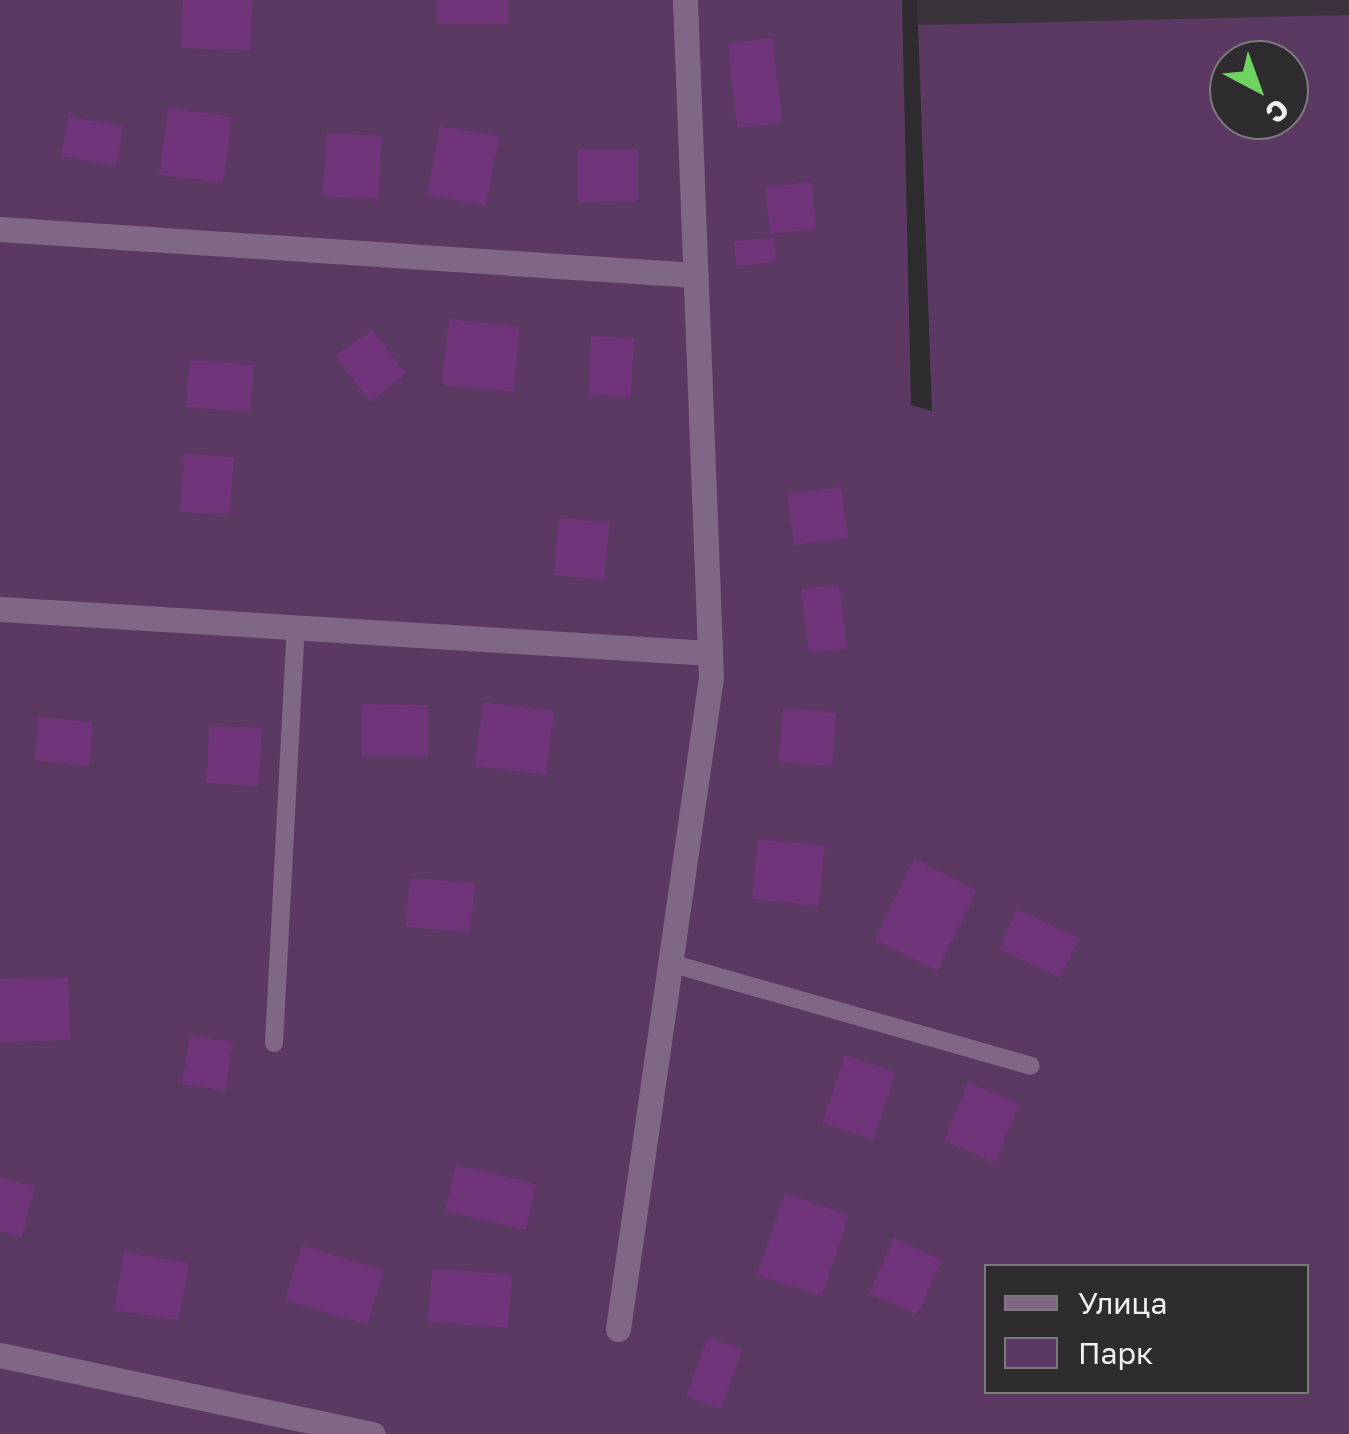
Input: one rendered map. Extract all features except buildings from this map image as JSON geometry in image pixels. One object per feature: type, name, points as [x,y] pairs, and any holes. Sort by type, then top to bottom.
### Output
[{"type":"street","points":[[618,1330],[710,653],[685,0]]},
{"type":"street","points":[[0,229],[696,276]]},
{"type":"street","points":[[0,610],[710,653]]},
{"type":"street","points":[[0,1356],[373,1434]]},
{"type":"lane","points":[[274,1043],[296,628]]},
{"type":"lane","points":[[670,963],[1030,1066]]},
{"type":"shaded area","points":[[917,0],[1349,0],[1349,15],[918,25]]},
{"type":"green space","points":[[0,0],[902,0],[911,405],[932,411],[918,25],[1349,15],[1349,1434],[0,1434]]}]
